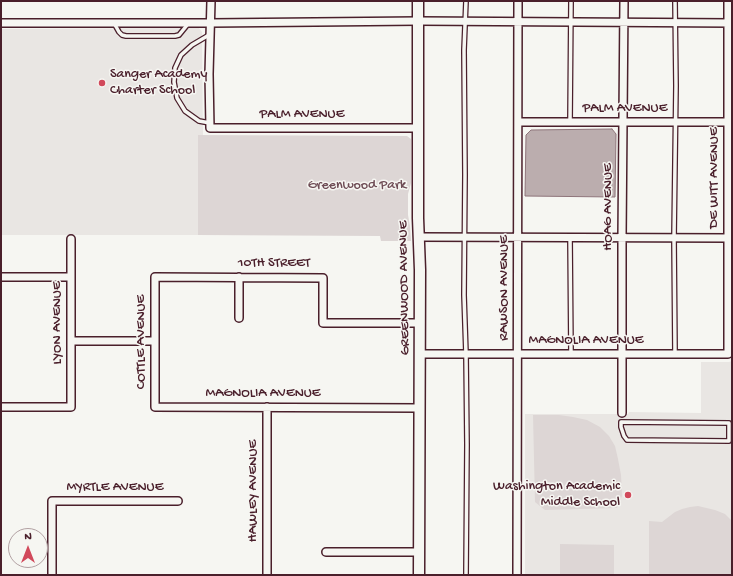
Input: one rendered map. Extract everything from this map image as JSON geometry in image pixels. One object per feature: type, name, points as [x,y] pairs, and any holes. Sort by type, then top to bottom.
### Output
[{"type":"street","points":[[210,125],[211,1]]},
{"type":"street","name":"GREENWOOD AVENUE","points":[[418,1],[418,237],[420,270],[419,575]]},
{"type":"street","name":"RAWSON AVENUE","points":[[517,575],[518,1]]},
{"type":"street","name":"HOAG AVENUE","points":[[622,413],[624,1]]},
{"type":"street","name":"DE WITT AVENUE","points":[[728,1],[730,23],[730,238],[728,354]]},
{"type":"street","points":[[1,22],[211,23],[518,21],[730,23]]},
{"type":"street","name":"PALM AVENUE","points":[[518,122],[730,122]]},
{"type":"street","name":"PALM AVENUE","points":[[210,125],[418,128]]},
{"type":"street","points":[[418,237],[730,238]]},
{"type":"street","name":"LYON AVENUE","points":[[1,407],[71,407],[71,240]]},
{"type":"street","points":[[1,277],[71,277]]},
{"type":"street","name":"10TH STREET","points":[[155,277],[323,278],[322,323],[420,323]]},
{"type":"street","name":"COTTLE AVENUE","points":[[155,277],[155,407]]},
{"type":"street","points":[[239,277],[239,318]]},
{"type":"street","points":[[71,341],[155,341]]},
{"type":"street","name":"MAGNOLIA AVENUE","points":[[420,354],[728,354]]},
{"type":"street","name":"MAGNOLIA AVENUE","points":[[155,407],[420,408]]},
{"type":"street","name":"HAWLEY AVENUE","points":[[267,407],[267,575]]},
{"type":"street","name":"MYRTLE AVENUE","points":[[52,575],[52,501],[178,501]]},
{"type":"street","points":[[326,552],[419,552]]},
{"type":"lane","points":[[466,1],[464,50],[464,295],[467,437],[466,575]]},
{"type":"lane","points":[[570,122],[571,1]]},
{"type":"lane","points":[[675,1],[675,354]]},
{"type":"lane","points":[[113,22],[122,35],[126,36],[175,36],[178,35],[190,23]]},
{"type":"lane","points":[[210,35],[192,45],[181,55],[175,68],[174,82],[177,98],[185,111],[199,121],[210,125]]},
{"type":"lane","points":[[570,238],[570,354]]},
{"type":"lane","points":[[621,422],[729,423],[729,441],[627,440],[621,427],[621,422],[622,413]]},
{"type":"shaded area","name":"Sanger Academy Charter School","points":[[199,28],[202,32],[203,135],[198,135],[198,235],[1,235],[1,29]]},
{"type":"shaded area","points":[[612,129],[616,134],[615,197],[525,196],[526,135],[531,130]]},
{"type":"shaded area","name":"Washington Academic Middle School","points":[[732,361],[732,575],[525,575],[525,414],[628,414],[629,412],[701,413],[701,362]]},
{"type":"green space","name":"Greenwood Park","points":[[198,135],[407,136],[411,139],[411,183],[408,194],[408,215],[411,241],[381,241],[380,236],[198,235]]},
{"type":"green space","points":[[533,415],[559,415],[587,420],[600,427],[609,436],[615,446],[621,475],[622,496],[617,508],[545,510],[535,502]]},
{"type":"green space","points":[[698,506],[725,514],[732,521],[732,575],[649,575],[649,521],[662,522],[675,512]]},
{"type":"green space","points":[[560,544],[614,545],[614,575],[560,575]]},
{"type":"place","name":"Sanger Academy Charter School","points":[[102,83]]},
{"type":"place","name":"Washington Academic Middle School","points":[[628,495]]}]
